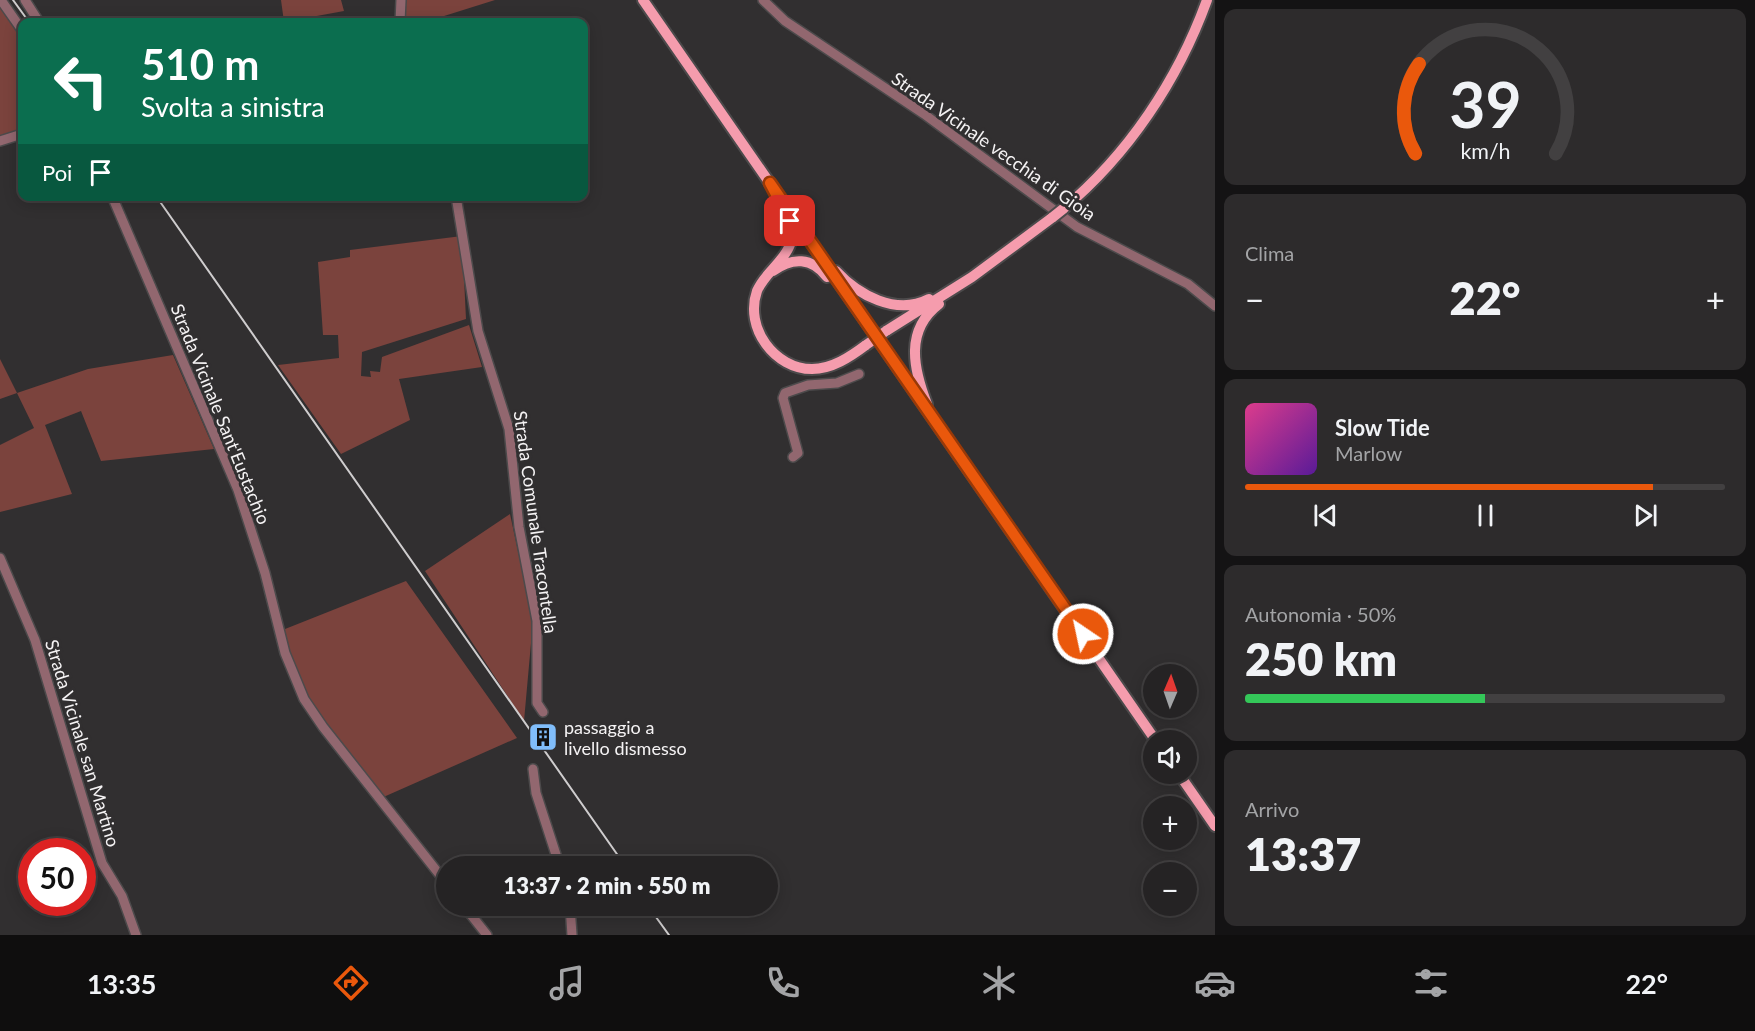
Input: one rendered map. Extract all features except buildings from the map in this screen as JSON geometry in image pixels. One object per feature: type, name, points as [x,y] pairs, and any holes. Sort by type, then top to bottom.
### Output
[{"type":"main road","points":[[643,0],[1148,730]]},
{"type":"main road","points":[[770,183],[790,221],[791,238],[785,253],[756,293],[756,318],[766,345],[780,360],[799,368],[824,368],[841,361],[964,282],[1064,209],[1109,164],[1158,101],[1183,56],[1207,0]]},
{"type":"main road","points":[[812,246],[859,291],[891,303],[923,302],[964,282]]},
{"type":"main road","points":[[768,275],[794,261],[812,264],[823,272],[863,318]]},
{"type":"main road","points":[[935,422],[916,373],[914,359],[917,333],[931,310],[964,282]]},
{"type":"main road","points":[[1186,784],[1215,826]]},
{"type":"street","points":[[1,0],[18,24]]},
{"type":"street","points":[[25,0],[36,18]]},
{"type":"street","points":[[400,18],[401,0]]},
{"type":"street","name":"Strada Vicinale vecchia di Gioia","points":[[763,0],[784,21],[924,114],[1077,227],[1188,284],[1215,306]]},
{"type":"street","points":[[0,141],[18,135]]},
{"type":"street","name":"Strada Vicinale Sant'Eustachio","points":[[114,201],[238,489],[265,573],[285,653],[300,691],[323,728],[436,870]]},
{"type":"street","name":"Strada Comunale Tracontella","points":[[457,201],[478,331],[509,429],[519,527],[537,621],[537,703],[543,712]]},
{"type":"street","points":[[793,457],[798,453],[783,398],[785,393],[808,385],[837,383],[859,374]]},
{"type":"street","name":"Strada Vicinale san Martino","points":[[0,558],[35,640],[102,863],[122,896],[136,935]]},
{"type":"street","points":[[533,769],[536,793],[556,856]]},
{"type":"street","points":[[472,916],[487,935]]},
{"type":"street","points":[[571,916],[572,935]]},
{"type":"shaded area","points":[[281,0],[341,0],[344,11],[306,18],[283,18]]},
{"type":"shaded area","points":[[401,0],[495,0],[438,18],[400,18]]},
{"type":"shaded area","points":[[0,1],[18,26],[18,135],[0,141]]},
{"type":"shaded area","points":[[462,236],[466,319],[362,352],[361,376],[371,377],[370,371],[380,372],[382,357],[469,325],[482,367],[399,379],[410,420],[341,454],[278,365],[339,358],[338,335],[323,335],[318,262],[350,257],[350,250]]},
{"type":"shaded area","points":[[173,355],[214,449],[101,461],[81,411],[45,425],[72,494],[0,512],[0,445],[34,428],[17,393],[88,369]]},
{"type":"shaded area","points":[[0,359],[17,393],[0,399]]},
{"type":"shaded area","points":[[510,514],[533,621],[524,721],[425,571]]},
{"type":"shaded area","points":[[406,581],[517,738],[379,799],[300,691],[280,631]]},
{"type":"railway","points":[[13,0],[26,18]]},
{"type":"railway","points":[[160,201],[618,856]]},
{"type":"railway","points":[[655,916],[669,935]]},
{"type":"place","name":"passaggio a livello dismesso","points":[[543,737]]},
{"type":"route","points":[[790,221],[774,195],[770,183],[1083,634]]}]
